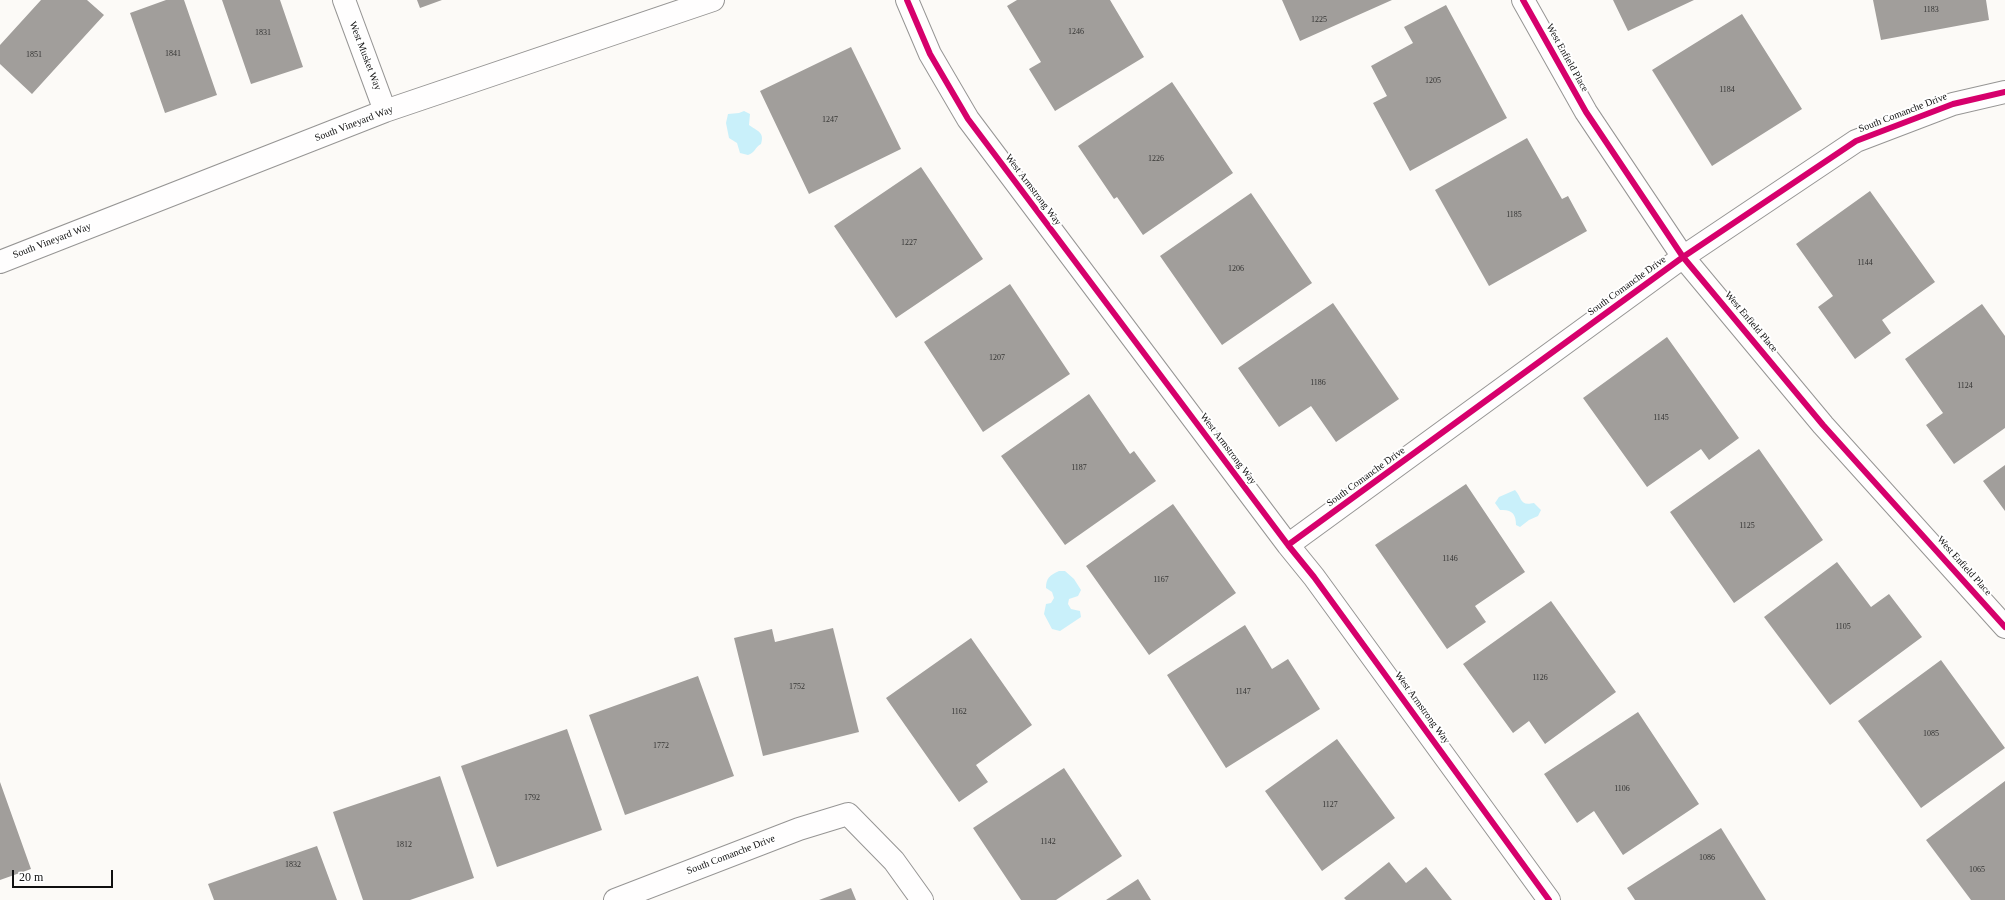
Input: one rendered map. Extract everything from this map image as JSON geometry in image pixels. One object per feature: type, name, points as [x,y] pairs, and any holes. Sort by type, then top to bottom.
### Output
[{"type":"street","name":"West Musket Way","points":[[344,0],[385,111]]},
{"type":"street","name":"South Vineyard Way","points":[[0,262],[385,111],[713,0]]},
{"type":"street","name":"West Armstrong Way","points":[[907,0],[930,54],[968,119],[1288,545],[1314,577],[1549,900]]},
{"type":"street","name":"West Enfield Place","points":[[1523,0],[1586,112],[1684,257],[1823,425],[2005,627]]},
{"type":"street","name":"South Comanche Drive","points":[[1288,545],[1684,257],[1856,141],[1954,104],[2005,92]]},
{"type":"street","name":"South Comanche Drive","points":[[615,900],[799,829],[848,814],[894,861],[922,900]]},
{"type":"water","points":[[744,111],[750,114],[749,125],[760,132],[762,137],[761,144],[748,155],[740,153],[737,143],[729,138],[726,123],[728,114]]},
{"type":"water","points":[[1515,490],[1524,503],[1534,503],[1541,510],[1538,516],[1529,520],[1520,527],[1516,525],[1514,515],[1510,511],[1500,510],[1495,503],[1499,497]]},
{"type":"water","points":[[1059,571],[1065,571],[1074,579],[1081,590],[1078,596],[1069,599],[1068,604],[1071,609],[1080,611],[1081,617],[1060,631],[1052,629],[1044,614],[1046,604],[1051,603],[1054,598],[1052,592],[1046,588],[1048,579]]},
{"type":"building","points":[[41,0],[87,0],[104,15],[32,94],[0,64],[0,45]]},
{"type":"building","points":[[166,0],[184,0],[217,95],[165,113],[130,13]]},
{"type":"building","points":[[222,0],[280,0],[303,67],[251,84]]},
{"type":"building","points":[[417,0],[442,0],[420,8]]},
{"type":"building","points":[[1017,0],[1110,0],[1144,57],[1055,111],[1029,69],[1041,62],[1007,6]]},
{"type":"building","points":[[1282,0],[1392,0],[1300,41]]},
{"type":"building","points":[[1613,0],[1694,0],[1628,31]]},
{"type":"building","points":[[1873,0],[1986,0],[1989,20],[1881,40]]},
{"type":"building","points":[[1446,5],[1507,118],[1410,171],[1373,103],[1387,96],[1371,66],[1413,43],[1404,27]]},
{"type":"building","points":[[1742,14],[1802,109],[1712,166],[1652,70]]},
{"type":"building","points":[[851,47],[901,149],[809,194],[760,91]]},
{"type":"building","points":[[1172,82],[1233,173],[1143,235],[1117,197],[1114,199],[1078,146]]},
{"type":"building","points":[[1527,138],[1562,199],[1568,196],[1587,231],[1489,286],[1435,190]]},
{"type":"building","points":[[921,167],[983,259],[896,318],[834,226]]},
{"type":"building","points":[[1870,191],[1935,282],[1882,320],[1891,333],[1855,359],[1818,307],[1833,296],[1796,244]]},
{"type":"building","points":[[1251,193],[1312,283],[1222,345],[1160,256]]},
{"type":"building","points":[[1010,284],[1070,374],[983,432],[924,342]]},
{"type":"building","points":[[1333,303],[1399,399],[1336,442],[1311,406],[1279,427],[1238,368]]},
{"type":"building","points":[[1982,304],[2005,336],[2005,428],[1954,464],[1926,425],[1943,413],[1905,359]]},
{"type":"building","points":[[1667,337],[1739,438],[1709,460],[1701,449],[1647,487],[1583,398]]},
{"type":"building","points":[[1089,394],[1130,454],[1134,451],[1156,481],[1065,545],[1001,456]]},
{"type":"building","points":[[1759,449],[1823,540],[1734,603],[1670,512]]},
{"type":"building","points":[[2005,465],[2005,511],[1983,481]]},
{"type":"building","points":[[1466,484],[1525,572],[1475,606],[1486,622],[1447,649],[1375,545]]},
{"type":"building","points":[[1173,504],[1236,593],[1149,655],[1086,566]]},
{"type":"building","points":[[1837,562],[1871,607],[1889,594],[1922,637],[1830,705],[1764,617]]},
{"type":"building","points":[[1551,601],[1616,692],[1545,744],[1529,721],[1513,733],[1463,664]]},
{"type":"building","points":[[1245,625],[1272,669],[1288,659],[1320,709],[1226,768],[1167,675]]},
{"type":"building","points":[[833,628],[859,732],[763,756],[734,638],[772,629],[775,642]]},
{"type":"building","points":[[971,638],[1032,725],[976,765],[988,782],[959,802],[886,698]]},
{"type":"building","points":[[1941,660],[2005,748],[1921,808],[1858,721]]},
{"type":"building","points":[[698,676],[734,776],[625,815],[589,715]]},
{"type":"building","points":[[1638,712],[1699,804],[1623,855],[1594,811],[1577,823],[1544,774]]},
{"type":"building","points":[[567,729],[602,830],[497,867],[461,766]]},
{"type":"building","points":[[1337,739],[1395,818],[1322,871],[1265,791]]},
{"type":"building","points":[[1064,768],[1122,856],[1056,900],[1021,900],[973,828]]},
{"type":"building","points":[[440,776],[474,878],[410,900],[363,900],[333,812]]},
{"type":"building","points":[[2005,781],[2005,900],[1971,900],[1926,840]]},
{"type":"building","points":[[0,782],[31,869],[0,880]]},
{"type":"building","points":[[1721,828],[1766,900],[1635,900],[1627,888]]},
{"type":"building","points":[[317,846],[337,900],[214,900],[208,884]]},
{"type":"building","points":[[1389,862],[1406,883],[1426,867],[1452,900],[1346,900],[1344,898]]},
{"type":"building","points":[[1138,879],[1151,900],[1106,900]]},
{"type":"building","points":[[851,888],[856,900],[819,900]]},
{"type":"cycle path","points":[[907,0],[930,54],[968,119],[1288,545],[1314,577],[1549,900]]},
{"type":"cycle path","points":[[1523,0],[1586,112],[1683,257],[1823,425],[2005,627]]},
{"type":"cycle path","points":[[1288,545],[1683,257],[1856,141],[1953,104],[2005,92]]}]
